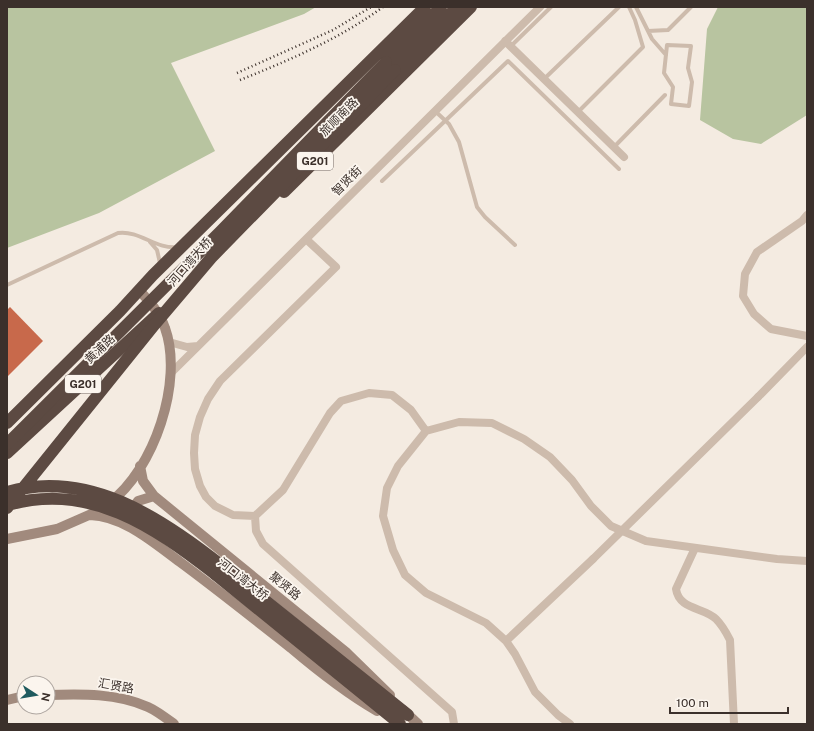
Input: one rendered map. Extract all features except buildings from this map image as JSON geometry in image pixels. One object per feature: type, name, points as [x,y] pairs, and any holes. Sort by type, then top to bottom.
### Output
[{"type":"highway","name":"旅顺南路","points":[[139,290],[425,7]]},
{"type":"highway","points":[[390,66],[441,7]]},
{"type":"highway","points":[[390,66],[457,7]]},
{"type":"highway","name":"旅顺南路","points":[[158,313],[471,7]]},
{"type":"highway","name":"河口湾大桥","points":[[7,444],[226,225],[390,66]]},
{"type":"highway","name":"河口湾大桥","points":[[7,508],[150,330],[211,258],[390,66]]},
{"type":"highway","name":"黄浦路","points":[[7,422],[139,290]]},
{"type":"highway","name":"黄浦路","points":[[7,453],[158,313]]},
{"type":"highway","name":"河口湾大桥","points":[[7,492],[27,488],[58,486],[103,494],[131,505],[161,522],[218,570],[303,636],[403,721]]},
{"type":"highway","name":"河口湾大桥","points":[[7,505],[28,500],[61,499],[75,500],[108,508],[156,531],[218,570]]},
{"type":"main road","points":[[7,539],[52,531],[90,515],[113,501],[127,485],[140,466],[159,431],[169,392],[171,373],[169,342],[165,328],[158,313],[139,290]]},
{"type":"main road","name":"聚贤路","points":[[140,466],[143,481],[154,496],[347,653],[372,677],[403,721]]},
{"type":"main road","points":[[126,525],[128,515],[138,501],[154,496]]},
{"type":"main road","name":"聚贤路","points":[[90,515],[108,517],[126,525],[208,582],[348,693],[403,721],[418,724]]},
{"type":"main road","name":"汇贤路","points":[[56,695],[81,694],[124,698],[150,708],[174,724]]},
{"type":"street","name":"智贤街","points":[[171,373],[435,111],[508,43],[540,7]]},
{"type":"street","points":[[508,43],[624,157]]},
{"type":"street","points":[[807,215],[802,221],[757,252],[745,274],[743,296],[754,314],[771,329],[807,336]]},
{"type":"street","points":[[306,239],[336,267],[220,381],[208,399],[195,435],[194,453],[195,469],[200,486],[206,497],[223,512],[244,517],[255,516],[283,490],[330,413],[341,401],[369,393],[392,395],[411,410],[426,431]]},
{"type":"street","points":[[169,342],[187,348],[198,346]]},
{"type":"street","points":[[506,641],[593,560],[807,347]]},
{"type":"street","points":[[570,724],[545,704],[535,692],[515,654],[506,641],[486,623],[426,593],[404,575],[393,550],[383,516],[387,488],[398,466],[426,431],[459,422],[492,423],[524,439],[550,457],[572,480],[591,506],[611,526],[646,542],[777,559],[807,561]]},
{"type":"street","points":[[255,516],[256,531],[263,544],[452,712],[454,724]]},
{"type":"street","points":[[694,548],[676,589],[677,596],[683,602],[715,618],[724,629],[730,640],[734,724]]},
{"type":"lane","points":[[508,43],[552,7]]},
{"type":"lane","points":[[544,79],[619,7]]},
{"type":"lane","points":[[578,112],[642,47],[635,20],[629,7]]},
{"type":"lane","points":[[636,7],[652,39],[666,55],[664,73],[673,87],[671,104],[689,106],[692,82],[688,68],[691,46],[667,45],[666,55]]},
{"type":"lane","points":[[648,31],[668,30],[691,7]]},
{"type":"lane","points":[[382,181],[508,61],[619,169]]},
{"type":"lane","points":[[614,147],[665,95]]},
{"type":"lane","points":[[435,111],[445,121],[458,142],[477,207],[485,217],[515,245]]},
{"type":"lane","points":[[7,286],[118,234],[132,233],[169,247],[177,247],[184,244]]},
{"type":"lane","points":[[147,239],[157,250],[160,256],[158,270]]},
{"type":"green space","points":[[7,7],[316,7],[304,14],[171,63],[215,151],[99,213],[7,248]]},
{"type":"green space","points":[[718,7],[807,7],[807,115],[761,144],[733,139],[700,120],[707,29]]},
{"type":"railway","points":[[237,73],[333,30],[371,7]]},
{"type":"railway","points":[[240,80],[277,65],[332,39],[383,7]]}]
